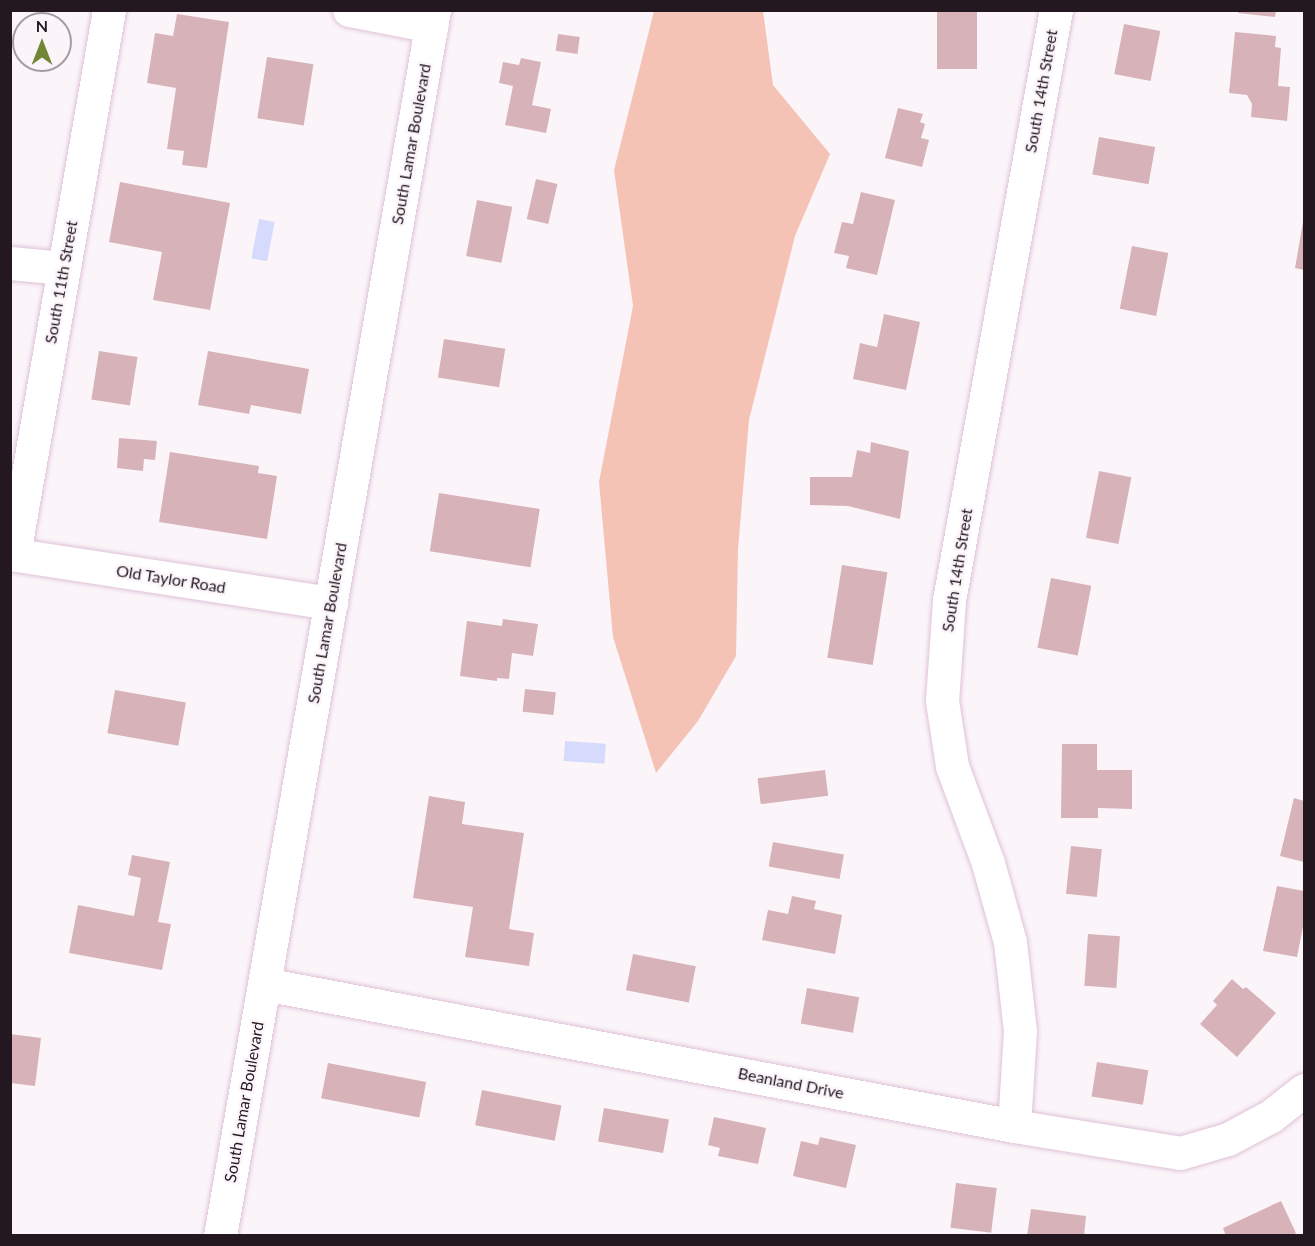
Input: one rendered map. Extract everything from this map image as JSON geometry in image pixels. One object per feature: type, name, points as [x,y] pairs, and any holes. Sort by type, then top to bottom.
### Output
[{"type":"street","name":"South 11th Street","points":[[12,554],[109,10]]},
{"type":"street","points":[[349,10],[433,18]]},
{"type":"street","name":"South 14th Street","points":[[1014,1126],[1020,1031],[1011,942],[988,862],[952,766],[942,700],[949,600],[1056,10]]},
{"type":"street","name":"South Lamar Boulevard","points":[[220,1236],[433,18]]},
{"type":"street","points":[[10,263],[64,268]]},
{"type":"street","name":"Old Taylor Road","points":[[12,554],[331,603]]},
{"type":"street","name":"Beanland Drive","points":[[264,984],[1014,1126],[1180,1153],[1228,1139],[1271,1116],[1305,1090]]},
{"type":"shaded area","points":[[654,11],[763,11],[773,85],[830,154],[795,236],[749,420],[738,549],[736,656],[698,721],[656,773],[613,637],[599,482],[633,306],[614,170]]},
{"type":"water","points":[[259,219],[275,222],[267,261],[251,258]]},
{"type":"water","points":[[565,741],[606,744],[605,764],[564,761]]},
{"type":"building","points":[[937,10],[977,10],[977,69],[937,69]]},
{"type":"building","points":[[1239,10],[1276,10],[1275,17],[1238,13]]},
{"type":"building","points":[[177,14],[229,22],[207,168],[182,165],[184,151],[167,149],[176,88],[147,83],[155,33],[173,36]]},
{"type":"building","points":[[1124,24],[1160,31],[1151,81],[1114,74]]},
{"type":"building","points":[[1235,32],[1276,36],[1275,47],[1281,48],[1278,86],[1290,87],[1287,121],[1251,117],[1252,104],[1247,95],[1229,93]]},
{"type":"building","points":[[558,34],[580,37],[577,54],[556,51]]},
{"type":"building","points":[[267,57],[313,64],[304,126],[257,118]]},
{"type":"building","points":[[521,58],[541,62],[532,105],[551,109],[546,133],[505,125],[513,86],[499,83],[503,62],[519,65]]},
{"type":"building","points":[[898,108],[923,114],[920,122],[925,124],[921,138],[929,140],[922,167],[885,158]]},
{"type":"building","points":[[1099,137],[1155,147],[1149,184],[1092,174]]},
{"type":"building","points":[[536,179],[557,184],[548,224],[527,219]]},
{"type":"building","points":[[120,182],[230,203],[210,310],[153,300],[162,252],[109,242]]},
{"type":"building","points":[[861,192],[895,200],[877,275],[846,268],[849,256],[834,253],[842,222],[853,224]]},
{"type":"building","points":[[477,200],[512,207],[501,263],[466,256]]},
{"type":"building","points":[[1304,222],[1304,270],[1295,268]]},
{"type":"building","points":[[1132,246],[1168,253],[1156,316],[1120,309]]},
{"type":"building","points":[[884,314],[920,322],[906,390],[853,379],[860,343],[877,347]]},
{"type":"building","points":[[444,339],[505,349],[499,387],[438,378]]},
{"type":"building","points":[[99,351],[138,357],[130,405],[91,399]]},
{"type":"building","points":[[208,351],[309,369],[301,414],[251,405],[249,414],[198,405]]},
{"type":"building","points":[[119,438],[157,441],[155,460],[144,459],[143,471],[117,468]]},
{"type":"building","points":[[871,442],[909,451],[900,519],[848,506],[810,505],[810,477],[852,477],[857,450],[870,453]]},
{"type":"building","points":[[170,452],[259,466],[258,473],[277,476],[267,539],[159,522]]},
{"type":"building","points":[[1099,471],[1131,477],[1118,544],[1086,538]]},
{"type":"building","points":[[439,493],[540,509],[531,567],[430,551]]},
{"type":"building","points":[[842,565],[887,572],[873,665],[827,658]]},
{"type":"building","points":[[1051,578],[1091,586],[1078,656],[1037,648]]},
{"type":"building","points":[[503,619],[538,624],[533,656],[512,653],[509,679],[497,678],[497,681],[460,676],[467,621],[502,626]]},
{"type":"building","points":[[525,689],[556,692],[553,715],[523,712]]},
{"type":"building","points":[[115,690],[186,703],[178,746],[107,733]]},
{"type":"building","points":[[1062,744],[1097,744],[1097,770],[1132,770],[1132,809],[1098,808],[1098,818],[1061,818]]},
{"type":"building","points":[[825,770],[828,796],[761,804],[758,778]]},
{"type":"building","points":[[429,796],[465,802],[462,824],[524,833],[509,929],[534,933],[529,966],[465,957],[473,907],[413,898]]},
{"type":"building","points":[[1294,798],[1304,801],[1304,862],[1280,856]]},
{"type":"building","points":[[773,842],[844,855],[840,879],[769,867]]},
{"type":"building","points":[[1071,846],[1102,849],[1097,897],[1066,894]]},
{"type":"building","points":[[132,855],[170,862],[158,922],[171,924],[162,970],[69,953],[78,905],[134,916],[141,878],[128,875]]},
{"type":"building","points":[[1277,886],[1304,891],[1304,922],[1297,957],[1263,951]]},
{"type":"building","points":[[792,896],[816,901],[814,909],[842,915],[835,954],[762,940],[768,910],[788,914]]},
{"type":"building","points":[[1088,934],[1120,936],[1116,988],[1084,986]]},
{"type":"building","points":[[633,954],[696,966],[689,1003],[626,990]]},
{"type":"building","points":[[1232,979],[1243,989],[1246,987],[1276,1013],[1237,1057],[1200,1024],[1217,1005],[1213,1001]]},
{"type":"building","points":[[807,988],[859,997],[853,1033],[801,1023]]},
{"type":"building","points":[[10,1034],[41,1038],[35,1086],[10,1083]]},
{"type":"building","points":[[1097,1062],[1148,1070],[1143,1105],[1092,1097]]},
{"type":"building","points":[[328,1063],[426,1082],[419,1117],[321,1098]]},
{"type":"building","points":[[482,1090],[562,1105],[555,1141],[475,1125]]},
{"type":"building","points":[[604,1108],[669,1119],[663,1153],[598,1141]]},
{"type":"building","points":[[714,1117],[766,1128],[758,1164],[718,1156],[720,1148],[708,1145]]},
{"type":"building","points":[[820,1137],[856,1145],[846,1188],[793,1176],[801,1141],[818,1145]]},
{"type":"building","points":[[956,1183],[997,1188],[991,1233],[951,1228]]},
{"type":"building","points":[[1281,1201],[1296,1233],[1291,1236],[1226,1236],[1223,1228]]},
{"type":"building","points":[[1031,1209],[1086,1216],[1084,1236],[1027,1236]]}]
